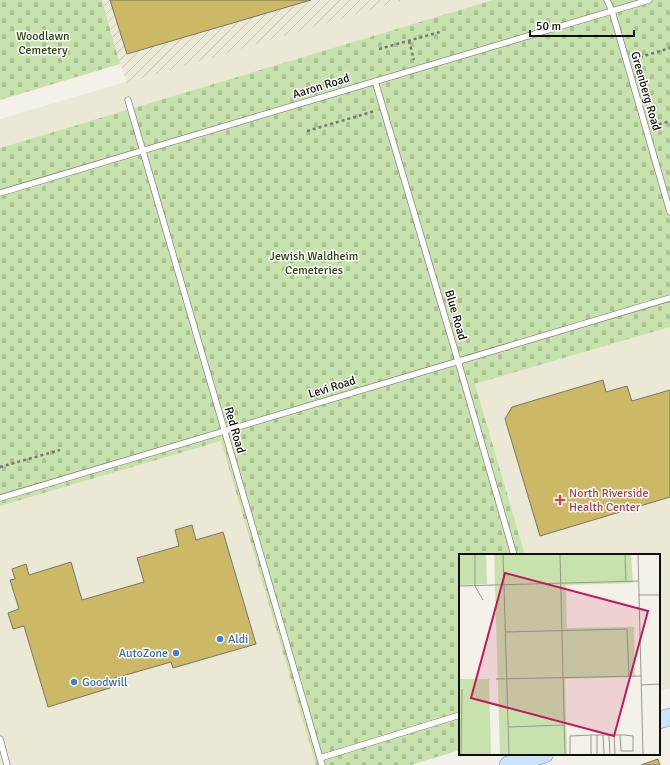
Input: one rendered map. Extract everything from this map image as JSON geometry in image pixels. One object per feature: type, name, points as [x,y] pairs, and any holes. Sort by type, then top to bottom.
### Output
[{"type":"main road","points":[[660,720],[670,717]]},
{"type":"main road","points":[[508,765],[542,755]]},
{"type":"lane","name":"Greenberg Road","points":[[607,0],[612,11],[670,212]]},
{"type":"lane","name":"Aaron Road","points":[[0,193],[649,0]]},
{"type":"lane","name":"Blue Road","points":[[376,81],[514,554]]},
{"type":"lane","name":"Red Road","points":[[128,100],[322,765]]},
{"type":"lane","name":"Levi Road","points":[[0,498],[670,298]]},
{"type":"lane","points":[[320,758],[459,715]]},
{"type":"lane","points":[[0,739],[7,764],[0,764]]},
{"type":"path","points":[[380,49],[440,32]]},
{"type":"path","points":[[409,41],[417,69]]},
{"type":"path","points":[[626,61],[670,48]]},
{"type":"path","points":[[307,131],[383,108]]},
{"type":"path","points":[[645,128],[670,121]]},
{"type":"path","points":[[0,467],[60,450]]},
{"type":"shaded area","points":[[102,0],[404,0],[127,83],[120,64]]},
{"type":"shaded area","points":[[404,0],[493,0],[0,148],[0,119]]},
{"type":"shaded area","points":[[670,327],[670,688],[660,691],[660,554],[525,554],[475,384]]},
{"type":"shaded area","points":[[221,441],[316,765],[0,765],[0,506]]},
{"type":"green space","name":"Woodlawn Cemetery","points":[[0,0],[102,0],[120,64],[0,100]]},
{"type":"green space","name":"Jewish Waldheim Cemeteries","points":[[493,0],[670,0],[670,327],[475,384],[525,554],[459,554],[459,750],[411,765],[316,765],[221,441],[0,506],[0,148]]},
{"type":"building","points":[[110,0],[311,0],[127,54]]},
{"type":"building","points":[[603,380],[606,392],[627,386],[632,401],[670,390],[670,497],[540,536],[505,419],[512,407]]},
{"type":"building","points":[[192,525],[196,540],[223,532],[256,644],[173,668],[171,662],[108,680],[110,688],[48,707],[24,626],[13,629],[8,613],[19,609],[10,580],[15,579],[12,569],[26,564],[29,575],[71,562],[82,600],[144,582],[137,558],[179,546],[175,530]]},
{"type":"building","points":[[658,759],[660,765],[641,765]]},
{"type":"place","name":"North Riverside Health Center","points":[[560,500]]},
{"type":"place","name":"Aldi","points":[[220,639]]},
{"type":"place","name":"AutoZone","points":[[176,653]]},
{"type":"place","name":"Goodwill","points":[[74,682]]}]
